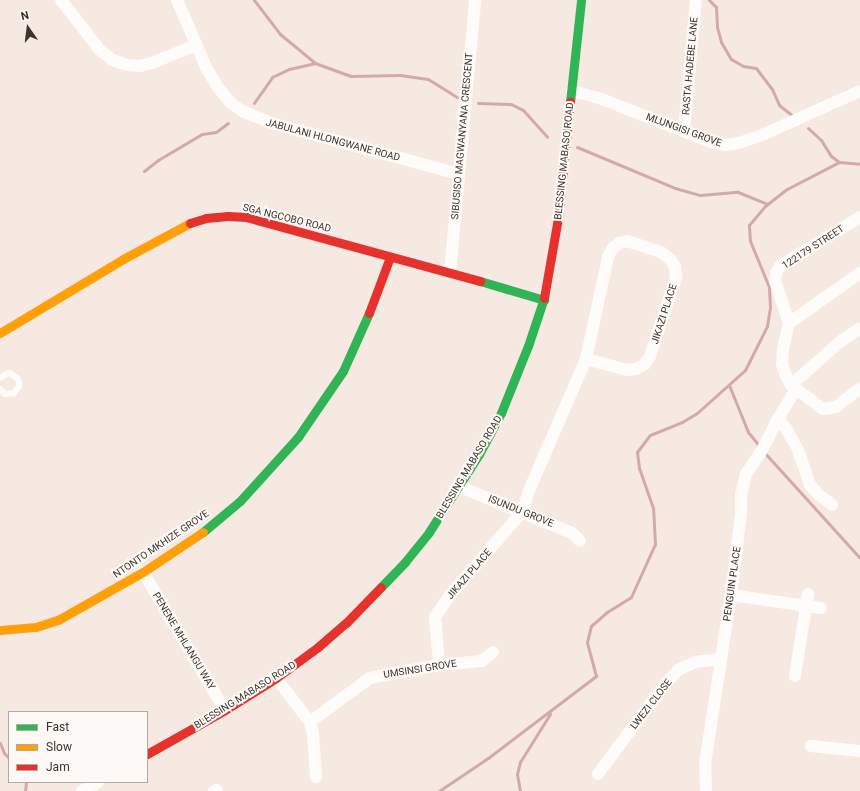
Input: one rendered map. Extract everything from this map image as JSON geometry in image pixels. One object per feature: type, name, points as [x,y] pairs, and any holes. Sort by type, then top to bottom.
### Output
[{"type":"street","points":[[61,0],[99,49],[112,60],[127,65],[140,66],[196,45]]},
{"type":"street","name":"JABULANI HLONGWANE ROAD","points":[[177,0],[196,45],[217,86],[231,103],[242,111],[271,123],[459,174]]},
{"type":"street","name":"SIBUSISO MAGWANYANA CRESCENT","points":[[450,272],[475,0]]},
{"type":"street","name":"BLESSING MABASO ROAD","points":[[148,753],[225,710],[276,678],[329,638],[378,591],[429,532],[501,413],[528,346],[544,300],[558,218],[581,0]]},
{"type":"street","name":"RASTA HADEBE LANE","points":[[684,131],[696,0]]},
{"type":"street","name":"MLUNGISI GROVE","points":[[572,91],[599,98],[714,143],[726,145],[739,144],[860,91]]},
{"type":"street","name":"SGA NGCOBO ROAD","points":[[0,333],[123,259],[183,226],[206,218],[228,216],[246,217],[450,272],[544,300]]},
{"type":"street","name":"122179 STREET","points":[[790,324],[775,280],[776,273],[780,266],[860,217]]},
{"type":"street","name":"JIKAZI PLACE","points":[[439,665],[435,616],[449,596],[523,511],[528,493],[586,358],[608,257],[612,248],[618,243],[627,241],[661,252],[671,260],[675,267],[676,277],[650,356],[645,364],[636,369],[627,370],[586,358]]},
{"type":"street","name":"NTONTO MKHIZE GROVE","points":[[0,630],[36,627],[58,620],[143,572],[208,529],[240,501],[298,437],[343,371],[369,313],[390,257]]},
{"type":"street","points":[[860,273],[790,324],[783,350],[782,364],[786,376],[793,387],[813,404],[823,409],[836,407],[860,388]]},
{"type":"street","name":"PENGUIN PLACE","points":[[706,791],[705,764],[731,594],[741,514],[741,495],[746,474],[762,450],[793,387],[841,341],[860,328]]},
{"type":"street","points":[[778,418],[787,430],[798,450],[810,485],[818,494],[832,505]]},
{"type":"street","name":"ISUNDU GROVE","points":[[458,486],[523,511],[572,533],[580,541]]},
{"type":"street","name":"PENENE MHLANGU WAY","points":[[143,572],[225,710]]},
{"type":"street","points":[[731,594],[821,608]]},
{"type":"street","points":[[795,676],[808,594]]},
{"type":"street","name":"UMSINSI GROVE","points":[[310,722],[370,678],[439,665],[482,661],[493,652]]},
{"type":"street","name":"LWEZI CLOSE","points":[[598,774],[666,683],[678,670],[695,662],[721,659]]},
{"type":"street","points":[[276,678],[310,722],[313,733],[316,777]]},
{"type":"street","points":[[811,746],[860,751]]},
{"type":"street","points":[[82,791],[96,783]]},
{"type":"lane","points":[[0,378],[6,374],[10,374],[17,378],[19,382],[19,386],[14,393],[5,394],[0,389]]},
{"type":"waterway","points":[[254,0],[280,34],[315,63],[351,76],[400,75],[428,79],[457,97]]},
{"type":"waterway","points":[[709,0],[716,7],[717,27],[721,42],[731,59],[743,66],[756,68],[772,89],[779,105],[792,115]]},
{"type":"waterway","points":[[254,103],[272,77],[289,69],[315,63]]},
{"type":"waterway","points":[[478,103],[511,104],[523,110],[547,137]]},
{"type":"waterway","points":[[144,171],[158,160],[202,134],[216,132],[228,123]]},
{"type":"waterway","points":[[808,128],[821,140],[831,156],[839,162]]},
{"type":"waterway","points":[[577,147],[675,188],[700,195],[738,192],[767,204]]},
{"type":"waterway","points":[[439,791],[488,758],[596,676],[587,642],[591,626],[607,612],[631,597],[655,544],[653,508],[639,468],[637,452],[650,435],[682,422],[697,413],[745,370],[767,326],[770,307],[769,287],[750,241],[749,225],[765,206],[787,189],[839,162],[860,164]]},
{"type":"waterway","points":[[729,385],[748,432],[760,447]]},
{"type":"waterway","points":[[763,451],[860,558]]},
{"type":"waterway","points":[[520,791],[517,774],[520,762],[550,714]]},
{"type":"waterway","points":[[0,743],[4,753],[8,757]]},
{"type":"waterway","points":[[25,791],[26,783]]},
{"type":"traffic: fast","points":[[570,102],[581,0]]},
{"type":"traffic: fast","points":[[480,281],[544,300]]},
{"type":"traffic: fast","points":[[381,587],[405,562],[429,532],[479,454],[501,413],[528,346],[544,298]]},
{"type":"traffic: fast","points":[[203,532],[240,501],[298,437],[343,371],[369,313]]},
{"type":"traffic: slow","points":[[0,333],[123,259],[190,223]]},
{"type":"traffic: slow","points":[[0,630],[36,627],[58,620],[143,572],[203,532]]},
{"type":"traffic: jam","points":[[544,298],[558,218],[570,102]]},
{"type":"traffic: jam","points":[[190,223],[206,218],[228,216],[246,217],[480,281]]},
{"type":"traffic: jam","points":[[369,313],[390,257]]},
{"type":"traffic: jam","points":[[148,753],[225,710],[276,678],[318,647],[346,623],[381,587]]}]
